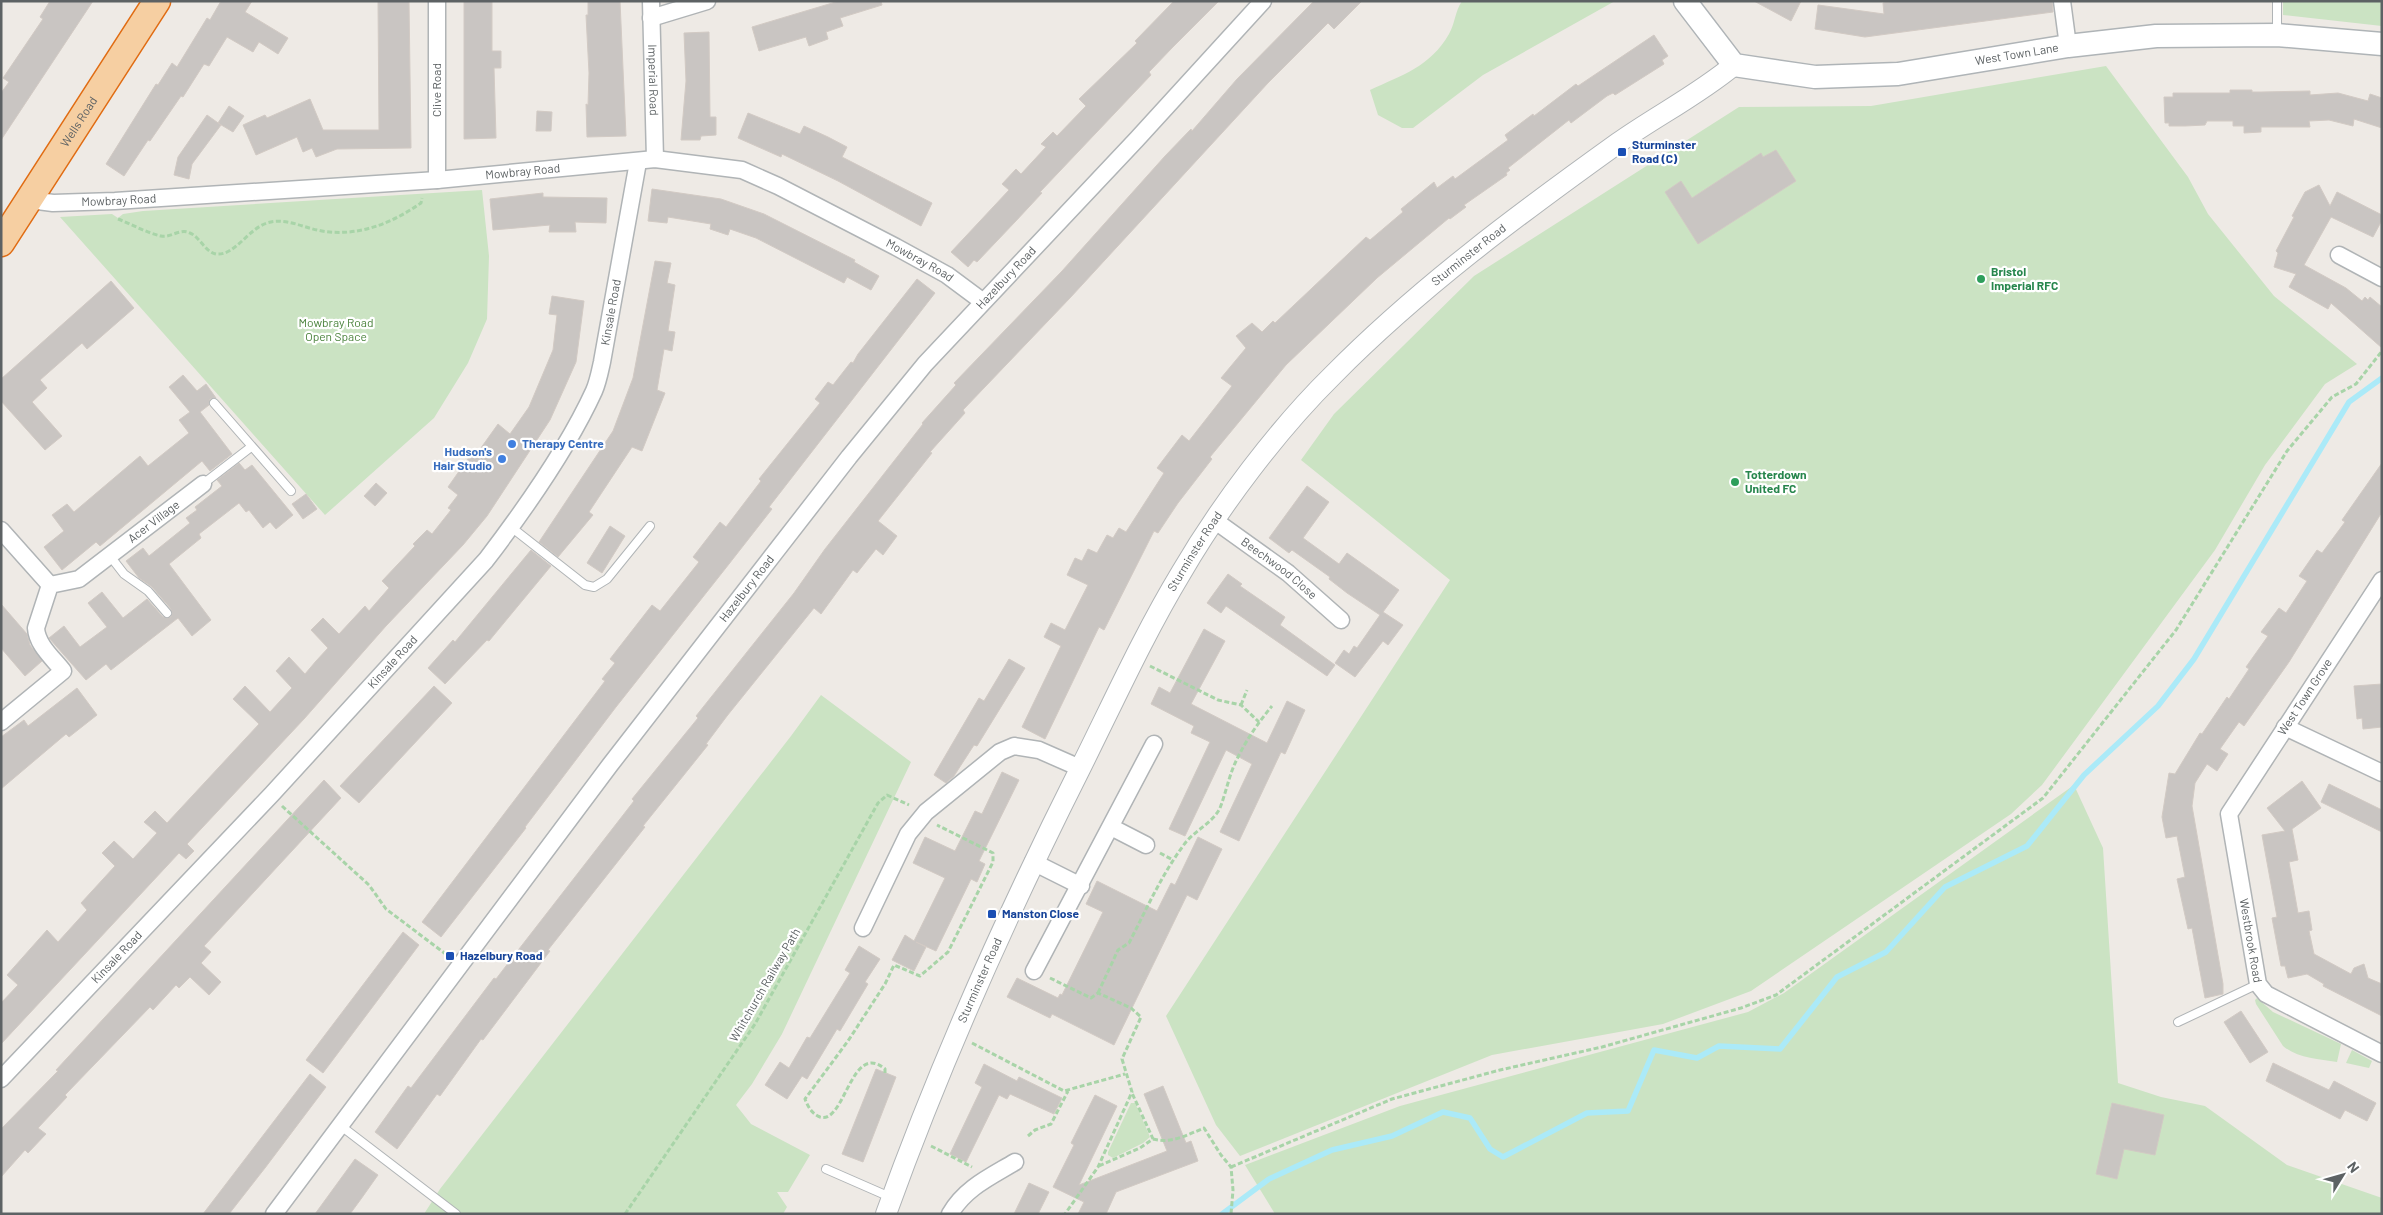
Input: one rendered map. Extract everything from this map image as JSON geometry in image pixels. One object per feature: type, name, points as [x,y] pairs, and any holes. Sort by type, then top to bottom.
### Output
[{"type":"highway","name":"Wells Road","points":[[6,228],[30,200],[157,1]]},
{"type":"main road","points":[[1685,1],[1734,65]]},
{"type":"main road","name":"West Town Lane","points":[[1734,65],[1815,76],[1898,74],[2068,46],[2156,36],[2277,35],[2382,44]]},
{"type":"street","name":"Clive Road","points":[[431,180],[437,1]]},
{"type":"street","name":"Imperial Road","points":[[651,1],[655,159]]},
{"type":"street","points":[[651,18],[708,1]]},
{"type":"street","name":"Hazelbury Road","points":[[274,1214],[342,1126],[646,717],[849,457],[925,364],[982,301],[1138,140],[1263,1]]},
{"type":"street","points":[[2062,1],[2068,46]]},
{"type":"street","name":"Sturminster Road","points":[[889,1206],[988,958],[1033,862],[1134,658],[1181,572],[1214,520],[1277,437],[1332,376],[1396,317],[1468,256],[1621,141],[1714,82],[1734,65]]},
{"type":"street","name":"Mowbray Road","points":[[30,200],[53,203],[115,202],[431,180],[655,159],[742,170],[771,183],[947,275],[982,301]]},
{"type":"street","name":"Kinsale Road","points":[[1,1079],[272,794],[486,560],[511,527],[573,431],[595,390],[604,353],[638,162]]},
{"type":"street","points":[[2339,255],[2382,278]]},
{"type":"street","name":"Acer Village","points":[[50,585],[79,579],[203,484]]},
{"type":"street","name":"Beechwood Close","points":[[1214,520],[1288,573],[1341,620]]},
{"type":"street","points":[[1,530],[50,585],[36,628],[36,634],[39,641],[63,671],[1,722]]},
{"type":"street","name":"West Town Grove","points":[[2229,814],[2382,580]]},
{"type":"street","points":[[2285,727],[2382,773]]},
{"type":"street","points":[[1034,971],[1081,886],[1154,744]]},
{"type":"street","points":[[863,928],[908,834],[924,815],[1000,752],[1014,746],[1039,750],[1080,768]]},
{"type":"street","name":"Westbrook Road","points":[[2229,814],[2258,984],[2266,994],[2382,1054]]},
{"type":"street","points":[[1111,827],[1146,845]]},
{"type":"street","points":[[1033,862],[1081,886]]},
{"type":"street","points":[[950,1214],[958,1200],[970,1189],[1014,1162]]},
{"type":"lane","points":[[2277,1],[2277,35]]},
{"type":"lane","points":[[214,404],[291,491]]},
{"type":"lane","name":"Acer Village","points":[[203,484],[252,447]]},
{"type":"lane","points":[[511,527],[585,585],[594,587],[607,578],[650,526]]},
{"type":"lane","points":[[110,556],[124,574],[148,591],[166,613]]},
{"type":"lane","points":[[2178,1022],[2258,984]]},
{"type":"lane","points":[[342,1126],[456,1214]]},
{"type":"lane","points":[[826,1169],[889,1206]]},
{"type":"path","points":[[115,202],[118,218],[161,236],[177,232],[190,232],[207,249],[215,254],[231,251],[246,235],[264,224],[276,221],[291,222],[322,231],[346,232],[389,223],[421,202],[431,180]]},
{"type":"path","points":[[1231,1167],[1392,1099],[1500,1070],[1611,1044],[1741,1008],[1776,995],[2043,798],[2176,630],[2286,451],[2332,397],[2356,384],[2382,351]]},
{"type":"path","points":[[1134,658],[1218,700],[1241,705],[1259,722]]},
{"type":"path","points":[[1241,705],[1247,690]]},
{"type":"path","points":[[1034,971],[1092,998],[1098,993],[1118,950],[1129,943],[1164,874],[1181,848],[1189,838],[1208,823],[1219,809],[1234,766],[1259,722],[1272,706]]},
{"type":"path","points":[[272,794],[284,809],[369,885],[386,909],[448,956]]},
{"type":"path","name":"Whitchurch Railway Path","points":[[625,1214],[755,1024],[878,803],[887,795],[924,815]]},
{"type":"path","points":[[885,1073],[885,1068],[875,1063],[865,1064],[843,1095],[835,1111],[827,1117],[823,1118],[816,1115],[805,1099],[848,1042],[894,965],[920,976],[948,952],[993,862],[993,853],[924,815]]},
{"type":"path","points":[[1098,993],[1131,1008],[1141,1017],[1122,1059],[1125,1074],[1153,1139],[1160,1141],[1174,1140],[1204,1128],[1231,1167],[1231,1213]]},
{"type":"path","points":[[956,1036],[1064,1091],[1125,1074]]},
{"type":"path","points":[[1028,1136],[1035,1130],[1051,1124],[1069,1090]]},
{"type":"path","points":[[1065,1214],[1098,1167],[1132,1092]]},
{"type":"path","points":[[1098,1167],[1140,1148],[1153,1139]]},
{"type":"path","points":[[936,1150],[991,1176]]},
{"type":"green space","points":[[1462,1],[1615,1],[1483,75],[1413,128],[1402,128],[1378,115],[1370,90],[1414,69],[1433,55],[1449,34]]},
{"type":"green space","points":[[2283,1],[2382,1],[2382,26],[2283,15]]},
{"type":"green space","points":[[2106,66],[2188,177],[2208,214],[2274,296],[2357,364],[2325,384],[2265,465],[2215,550],[2042,785],[2011,814],[1751,991],[1663,1024],[1492,1055],[1240,1156],[1216,1125],[1166,1016],[1450,580],[1301,460],[1334,414],[1474,276],[1739,107],[1871,106]]},
{"type":"green space","name":"Mowbray Road Open Space","points":[[482,190],[489,256],[487,319],[468,363],[434,418],[325,515],[60,217],[112,214],[118,218],[123,214],[143,211]]},
{"type":"green space","points":[[821,695],[911,762],[782,1034],[752,1084],[736,1105],[751,1124],[810,1155],[788,1192],[777,1192],[787,1207],[783,1214],[424,1214],[440,1189]]},
{"type":"green space","points":[[2074,785],[2103,848],[2118,1083],[2161,1097],[2205,1106],[2287,1165],[2382,1198],[2382,1214],[1275,1214],[1245,1165],[1400,1106],[1748,1012],[1784,993]]},
{"type":"green space","points":[[2257,998],[2273,1012],[2341,1044],[2337,1062],[2301,1056],[2283,1046],[2256,1004],[2255,1000]]},
{"type":"green space","points":[[2352,1050],[2372,1061],[2369,1068],[2346,1063]]},
{"type":"green space","points":[[1131,1103],[1135,1103],[1150,1137],[1143,1143],[1113,1158],[1108,1155],[1108,1152]]},
{"type":"building","points":[[50,1],[93,1],[1,140],[1,93],[9,82],[3,78],[43,19],[40,17]]},
{"type":"building","points":[[221,1],[252,1],[245,12],[288,38],[278,54],[259,42],[253,52],[227,37],[209,66],[204,64],[183,97],[181,96],[150,141],[148,140],[124,176],[106,164],[156,84],[158,85],[172,63],[177,67],[207,18],[210,20]]},
{"type":"building","points":[[378,1],[409,1],[411,148],[337,149],[316,157],[312,148],[303,152],[297,137],[256,155],[243,125],[265,115],[267,118],[310,99],[323,130],[379,130]]},
{"type":"building","points":[[464,1],[492,1],[492,51],[501,51],[501,68],[494,68],[496,138],[464,139]]},
{"type":"building","points":[[588,1],[620,1],[626,136],[587,137],[586,104],[588,105],[589,73],[586,15],[588,15]]},
{"type":"building","points":[[839,1],[881,1],[882,5],[840,18],[843,26],[826,32],[828,39],[809,46],[806,37],[759,51],[752,27]]},
{"type":"building","points":[[1174,1],[1219,1],[1149,72],[1151,75],[1040,192],[1042,193],[1015,222],[977,262],[974,260],[968,267],[951,252],[1009,190],[1002,184],[1016,169],[1021,174],[1046,147],[1041,144],[1053,132],[1057,136],[1086,106],[1079,99],[1137,43],[1135,41]]},
{"type":"building","points":[[1314,1],[1362,1],[1334,29],[1328,23],[1268,83],[1070,298],[963,410],[965,413],[930,452],[932,453],[878,521],[897,536],[883,555],[876,549],[857,573],[853,570],[821,614],[814,608],[727,716],[706,744],[708,745],[643,826],[645,827],[548,950],[550,951],[483,1040],[481,1039],[440,1096],[437,1094],[397,1149],[375,1132],[408,1086],[411,1088],[494,978],[496,979],[634,801],[632,799],[698,718],[696,716],[794,593],[825,549],[922,423],[956,385],[954,383],[1062,271],[1165,156],[1191,129],[1192,131],[1237,79]]},
{"type":"building","points":[[1754,1],[1801,1],[1791,21]]},
{"type":"building","points":[[1896,1],[2052,1],[2053,12],[1865,37],[1815,29],[1818,5],[1884,14],[1883,3]]},
{"type":"building","points":[[709,32],[710,117],[716,117],[716,135],[701,136],[700,140],[681,140],[686,81],[684,33]]},
{"type":"building","points":[[1654,35],[1668,56],[1662,60],[1664,64],[1615,95],[1613,93],[1607,96],[1571,123],[1569,120],[1508,168],[1510,170],[1506,173],[1507,175],[1464,205],[1466,207],[1449,218],[1377,278],[1286,365],[1210,457],[1212,459],[1178,503],[1158,533],[1154,531],[1104,630],[1099,627],[1045,739],[1022,727],[1061,646],[1044,637],[1051,623],[1065,630],[1088,585],[1067,575],[1075,558],[1082,561],[1088,549],[1097,553],[1107,535],[1113,538],[1119,528],[1126,532],[1164,473],[1157,468],[1182,435],[1189,441],[1232,386],[1221,378],[1246,348],[1236,336],[1252,323],[1262,332],[1273,321],[1275,323],[1366,237],[1370,240],[1403,212],[1401,209],[1434,182],[1437,188],[1453,176],[1455,179],[1508,140],[1505,135],[1533,114],[1534,116],[1576,84],[1578,86]]},
{"type":"building","points":[[2230,90],[2252,90],[2252,92],[2310,91],[2310,95],[2338,93],[2368,101],[2370,94],[2382,98],[2382,128],[2354,119],[2353,126],[2329,120],[2309,121],[2310,127],[2261,127],[2261,132],[2244,133],[2244,126],[2233,126],[2233,121],[2207,121],[2205,125],[2185,126],[2169,126],[2169,123],[2165,123],[2164,97],[2173,97],[2173,93],[2230,93]]},
{"type":"building","points":[[229,106],[244,116],[233,132],[218,123]]},
{"type":"building","points":[[537,111],[552,112],[551,131],[536,131]]},
{"type":"building","points":[[748,113],[800,134],[804,126],[847,147],[842,157],[932,203],[921,226],[838,181],[782,154],[781,157],[738,138]]},
{"type":"building","points":[[207,115],[221,125],[192,164],[189,179],[174,175],[178,157]]},
{"type":"building","points":[[1776,150],[1796,181],[1698,244],[1665,192],[1681,181],[1692,198],[1761,153],[1763,157]]},
{"type":"building","points":[[2319,185],[2330,206],[2337,192],[2382,215],[2382,220],[2373,237],[2331,217],[2304,265],[2346,288],[2362,301],[2365,297],[2368,300],[2370,297],[2382,307],[2382,348],[2331,303],[2328,309],[2289,287],[2296,274],[2274,267],[2278,253],[2276,251],[2305,192]]},
{"type":"building","points":[[652,189],[721,199],[764,214],[855,260],[854,262],[879,276],[871,290],[847,277],[844,283],[756,238],[730,229],[728,235],[710,229],[711,224],[668,217],[667,223],[648,221]]},
{"type":"building","points":[[543,193],[543,197],[607,198],[606,223],[575,222],[576,232],[549,232],[550,225],[493,230],[490,199]]},
{"type":"building","points":[[655,261],[671,263],[667,283],[675,285],[668,331],[675,332],[672,351],[664,349],[657,390],[665,393],[642,451],[632,447],[589,512],[593,515],[558,557],[539,542],[613,431],[633,378]]},
{"type":"building","points":[[917,279],[935,293],[769,507],[772,509],[616,707],[526,828],[441,937],[422,922],[605,681],[602,679],[615,663],[610,659],[652,605],[660,611],[699,562],[693,557],[720,522],[726,527],[761,481],[759,479],[820,403],[815,399],[828,382],[833,385],[851,362],[853,363]]},
{"type":"building","points":[[111,281],[134,308],[87,349],[82,343],[40,380],[47,388],[32,402],[62,436],[45,450],[1,401],[1,379]]},
{"type":"building","points":[[552,296],[584,301],[576,362],[550,420],[487,516],[463,545],[386,626],[304,719],[187,844],[194,851],[186,859],[179,853],[1,1044],[1,1003],[18,985],[7,975],[47,930],[58,942],[87,910],[81,903],[115,866],[102,853],[114,841],[133,859],[157,833],[144,822],[155,811],[167,823],[259,724],[233,699],[245,686],[270,712],[292,688],[276,671],[289,657],[305,674],[328,648],[311,630],[323,618],[339,634],[365,606],[369,611],[389,588],[382,581],[415,546],[413,544],[427,530],[432,534],[451,510],[448,508],[458,495],[448,487],[474,450],[478,452],[498,424],[510,434],[529,407],[553,350],[557,315],[549,314]]},
{"type":"building","points":[[183,375],[197,391],[206,384],[216,398],[210,399],[209,405],[200,412],[232,454],[210,471],[202,461],[100,546],[96,542],[62,570],[44,547],[64,531],[52,515],[67,504],[74,512],[140,456],[148,466],[189,433],[179,420],[190,412],[169,387]]},
{"type":"building","points":[[239,463],[245,470],[252,465],[293,515],[276,529],[270,522],[263,528],[249,510],[246,512],[239,503],[199,534],[201,538],[169,564],[211,620],[192,636],[178,618],[111,670],[106,664],[86,680],[49,638],[64,626],[80,647],[107,627],[88,603],[102,592],[123,618],[147,599],[163,617],[171,617],[171,609],[152,587],[139,578],[126,561],[143,548],[149,556],[190,523],[186,518],[197,510],[195,507],[222,486],[217,480]]},
{"type":"building","points":[[2382,463],[2382,512],[2289,662],[2244,726],[2239,722],[2220,749],[2228,754],[2217,771],[2207,764],[2195,783],[2192,806],[2223,984],[2223,994],[2205,998],[2192,928],[2188,929],[2177,879],[2185,877],[2177,836],[2166,838],[2162,817],[2169,773],[2175,774],[2200,733],[2202,734],[2227,697],[2229,699],[2249,669],[2246,667],[2268,636],[2261,632],[2279,608],[2286,613],[2307,581],[2299,576],[2317,550],[2322,553],[2345,522],[2342,520]]},
{"type":"building","points":[[376,483],[387,493],[375,506],[364,496]]},
{"type":"building","points":[[1307,486],[1329,502],[1303,538],[1339,564],[1347,553],[1399,590],[1383,612],[1403,625],[1388,645],[1383,641],[1355,677],[1335,663],[1344,650],[1349,654],[1354,646],[1357,648],[1380,615],[1347,593],[1329,579],[1330,577],[1292,550],[1289,553],[1269,538]]},
{"type":"building","points":[[306,494],[317,509],[303,519],[292,504]]},
{"type":"building","points":[[610,526],[625,536],[602,573],[587,563]]},
{"type":"building","points":[[531,550],[551,566],[489,641],[487,640],[445,684],[428,668],[453,640],[455,642]]},
{"type":"building","points":[[1228,574],[1242,584],[1240,586],[1285,617],[1280,625],[1335,665],[1327,676],[1226,606],[1221,613],[1207,603]]},
{"type":"building","points":[[1,604],[27,634],[30,645],[42,661],[25,676],[1,648]]},
{"type":"building","points":[[1204,629],[1225,641],[1191,704],[1267,743],[1287,701],[1305,710],[1285,754],[1281,752],[1239,841],[1220,832],[1252,764],[1226,750],[1185,836],[1169,829],[1210,742],[1191,733],[1194,726],[1151,704],[1159,687],[1170,693]]},
{"type":"building","points":[[1009,659],[1025,668],[977,746],[974,745],[954,776],[946,783],[934,775],[979,698],[984,701]]},
{"type":"building","points":[[2382,684],[2382,727],[2363,729],[2362,718],[2357,719],[2354,686]]},
{"type":"building","points":[[434,686],[452,703],[359,803],[340,786]]},
{"type":"building","points":[[77,688],[97,715],[69,737],[66,734],[1,789],[1,737],[24,720],[28,726]]},
{"type":"building","points":[[1002,772],[1019,780],[979,861],[985,864],[977,882],[971,879],[936,951],[916,942],[926,947],[914,971],[892,960],[905,935],[914,941],[945,878],[913,863],[925,837],[955,851],[975,811],[982,814]]},
{"type":"building","points":[[324,780],[341,798],[204,946],[211,952],[201,963],[221,982],[209,995],[190,977],[179,988],[176,985],[153,1010],[150,1007],[65,1095],[67,1097],[38,1128],[46,1134],[28,1153],[25,1150],[1,1177],[1,1129],[58,1071],[56,1070]]},
{"type":"building","points":[[2302,781],[2321,808],[2292,829],[2298,860],[2289,862],[2298,913],[2309,911],[2312,930],[2309,931],[2314,954],[2351,974],[2354,968],[2364,964],[2368,978],[2382,984],[2382,1016],[2323,986],[2324,984],[2307,974],[2288,978],[2285,966],[2281,966],[2272,918],[2277,917],[2262,835],[2285,831],[2267,808]]},
{"type":"building","points":[[2329,784],[2382,810],[2382,832],[2321,802]]},
{"type":"building","points":[[1198,837],[1222,849],[1197,900],[1187,895],[1114,1045],[1052,1014],[1050,1018],[1007,997],[1017,978],[1058,998],[1060,994],[1062,995],[1103,912],[1086,904],[1097,881],[1157,911],[1171,883],[1175,885]]},
{"type":"building","points":[[403,932],[419,945],[323,1073],[306,1060]]},
{"type":"building","points":[[859,946],[880,959],[865,982],[868,984],[840,1031],[837,1029],[807,1079],[802,1076],[787,1099],[765,1085],[780,1062],[789,1068],[807,1037],[810,1038],[850,973],[845,970]]},
{"type":"building","points":[[2241,1011],[2268,1052],[2250,1063],[2224,1022]]},
{"type":"building","points":[[2273,1063],[2329,1090],[2334,1081],[2376,1103],[2367,1121],[2345,1110],[2340,1119],[2266,1081]]},
{"type":"building","points":[[984,1064],[1017,1081],[1019,1077],[1062,1098],[1054,1114],[1010,1094],[1007,1099],[999,1095],[966,1162],[950,1154],[982,1087],[975,1083]]},
{"type":"building","points":[[876,1069],[896,1077],[863,1162],[842,1154]]},
{"type":"building","points":[[310,1074],[326,1087],[265,1168],[229,1214],[203,1214]]},
{"type":"building","points":[[1163,1086],[1186,1143],[1191,1141],[1198,1161],[1116,1192],[1106,1214],[1078,1214],[1084,1202],[1053,1187],[1074,1145],[1071,1143],[1095,1095],[1117,1106],[1079,1185],[1167,1151],[1144,1094]]},
{"type":"building","points":[[2112,1103],[2164,1115],[2155,1155],[2124,1149],[2117,1179],[2096,1174]]},
{"type":"building","points":[[355,1159],[378,1175],[361,1199],[350,1214],[315,1214]]},
{"type":"building","points":[[1029,1183],[1049,1192],[1038,1214],[1014,1214]]},
{"type":"waterway","points":[[1222,1214],[1269,1179],[1332,1150],[1392,1136],[1443,1112],[1470,1118],[1490,1149],[1503,1157],[1587,1113],[1628,1111],[1654,1050],[1697,1058],[1719,1046],[1780,1049],[1837,977],[1886,952],[1945,887],[2027,846],[2084,775],[2158,706],[2194,659],[2349,402],[2382,378]]},
{"type":"place","name":"Sturminster Road (C)","points":[[1622,152]]},
{"type":"place","name":"Bristol Imperial RFC","points":[[1981,279]]},
{"type":"place","name":"Therapy Centre","points":[[512,444]]},
{"type":"place","name":"Hudson's Hair Studio","points":[[502,459]]},
{"type":"place","name":"Totterdown United FC","points":[[1735,482]]},
{"type":"place","name":"Manston Close","points":[[992,914]]},
{"type":"place","name":"Hazelbury Road","points":[[450,956]]}]
